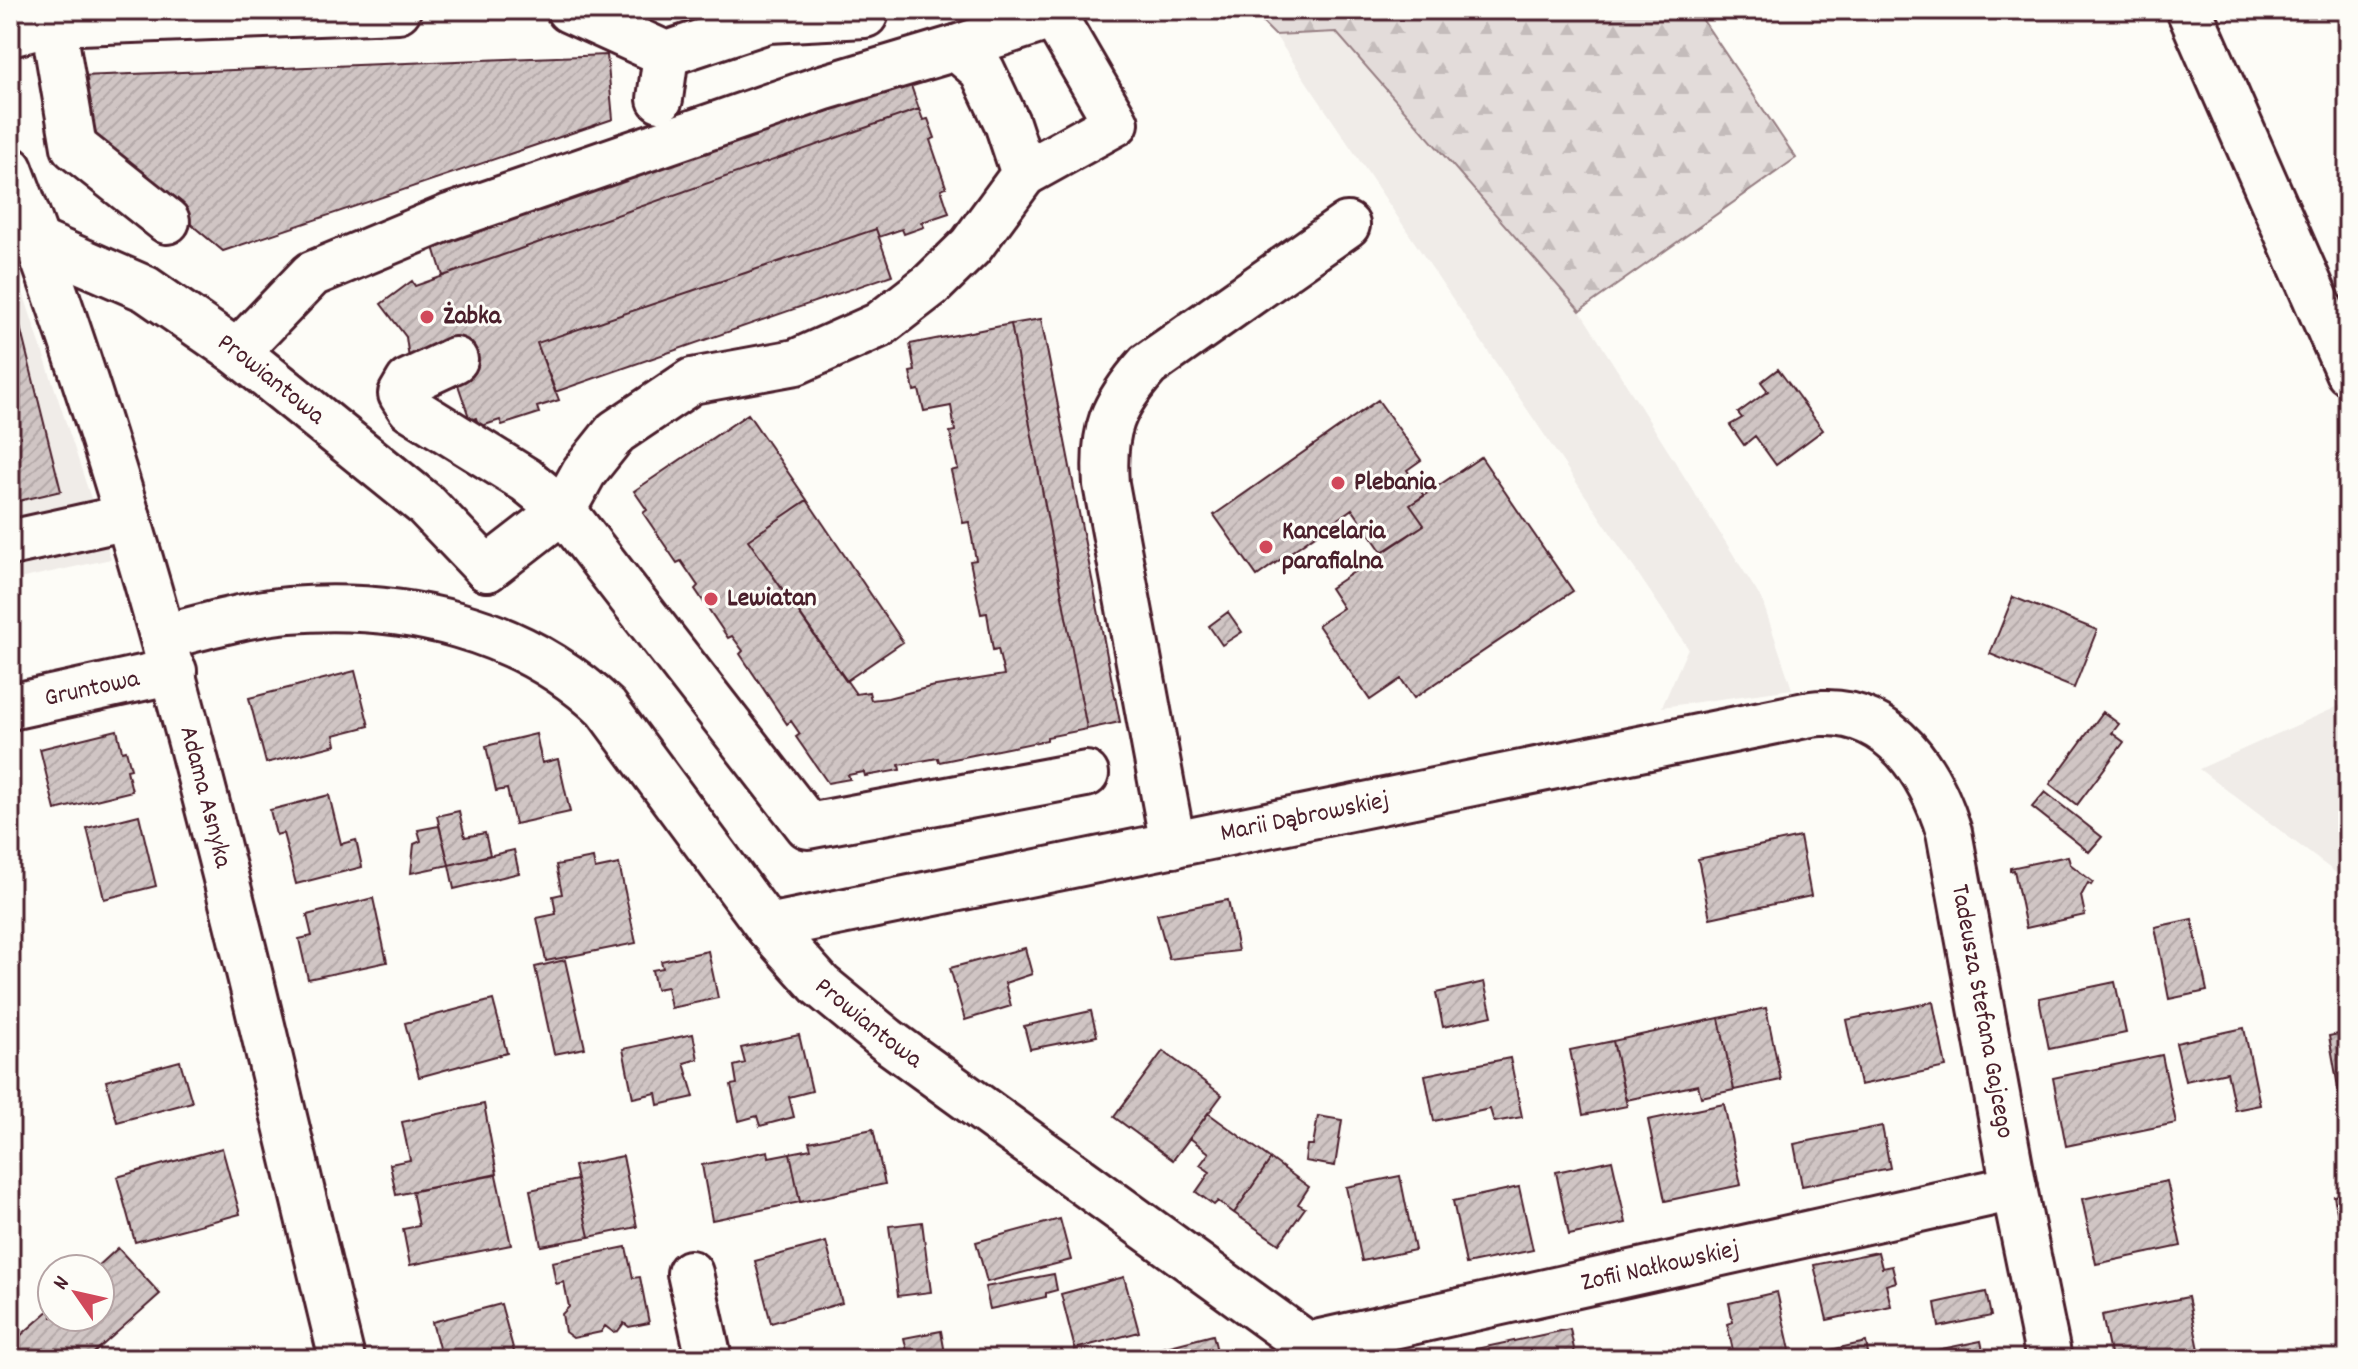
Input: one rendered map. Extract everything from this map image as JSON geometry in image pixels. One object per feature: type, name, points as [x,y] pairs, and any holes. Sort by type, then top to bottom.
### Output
[{"type":"street","points":[[10,34],[53,23],[398,10]]},
{"type":"street","points":[[569,10],[666,54],[768,20],[865,15]]},
{"type":"street","points":[[2189,10],[2348,372]]},
{"type":"street","points":[[237,352],[312,274],[463,212],[822,88],[1054,16],[1116,123],[1024,174],[971,246],[932,284],[879,325],[796,362],[692,381],[616,432],[584,472],[563,510],[487,569],[475,628]]},
{"type":"street","points":[[53,23],[74,147],[167,221]]},
{"type":"street","points":[[956,48],[982,70],[1007,123],[1024,174]]},
{"type":"street","points":[[660,99],[666,54]]},
{"type":"street","points":[[10,169],[38,242]]},
{"type":"street","points":[[1173,845],[1106,484],[1103,450],[1112,415],[1129,386],[1148,365],[1347,225]]},
{"type":"street","name":"Prowiantowa","points":[[38,242],[146,289],[237,352],[426,505],[487,569]]},
{"type":"street","name":"Adama Asnyka","points":[[38,242],[128,517],[169,654],[342,1359]]},
{"type":"street","points":[[455,360],[408,382],[401,394],[410,408],[526,480],[563,510],[808,826],[1086,774]]},
{"type":"street","points":[[10,543],[128,517]]},
{"type":"street","name":"Prowiantowa","points":[[169,654],[287,610],[344,608],[415,615],[475,628],[555,669],[586,689],[606,708],[768,927],[820,985],[887,1040],[1317,1352]]},
{"type":"street","name":"Gruntowa","points":[[10,707],[169,654]]},
{"type":"street","name":"Marii Dąbrowskiej","points":[[768,927],[1791,718],[1823,712],[1841,714]]},
{"type":"street","name":"Tadeusza Stefana Gajcego","points":[[1841,714],[1854,716],[1886,732],[1908,750],[1939,801],[1949,832],[2014,1188],[2049,1359]]},
{"type":"street","name":"Zofii Nałkowskiej","points":[[1317,1352],[2014,1188]]},
{"type":"street","points":[[690,1273],[709,1359]]},
{"type":"shaded area","points":[[1336,32],[1580,311],[1762,600],[1792,689],[1662,707],[1688,648],[1275,35]]},
{"type":"shaded area","points":[[10,253],[111,559],[10,581]]},
{"type":"shaded area","points":[[2348,702],[2348,882],[2199,769]]},
{"type":"green space","points":[[1250,10],[1696,10],[1796,158],[1580,311],[1336,32],[1275,35]]},
{"type":"building","points":[[897,45],[919,109],[443,276],[422,208]]},
{"type":"building","points":[[607,55],[613,119],[223,251],[90,140],[81,76]]},
{"type":"building","points":[[919,109],[923,120],[928,119],[935,138],[930,140],[946,187],[941,189],[949,213],[922,222],[924,227],[904,234],[902,229],[879,237],[876,229],[537,343],[559,400],[537,407],[539,413],[502,425],[500,420],[479,427],[476,418],[470,420],[455,376],[409,359],[406,337],[381,304],[412,281],[415,286]]},
{"type":"building","points":[[876,229],[892,275],[555,392],[537,343]]},
{"type":"building","points":[[10,287],[61,491],[10,503]]},
{"type":"building","points":[[1041,319],[1120,722],[1087,729],[1011,324]]},
{"type":"building","points":[[1011,324],[1087,729],[939,762],[938,758],[899,765],[900,770],[865,776],[864,772],[848,775],[850,779],[828,783],[796,737],[800,734],[791,721],[787,724],[740,654],[743,651],[732,636],[728,638],[695,589],[698,586],[681,561],[677,563],[643,513],[647,510],[634,491],[748,414],[807,500],[748,540],[856,694],[869,692],[871,700],[888,698],[930,687],[1004,675],[998,649],[993,650],[987,613],[981,614],[970,561],[976,560],[969,522],[963,523],[951,471],[958,469],[950,432],[955,431],[951,406],[924,411],[919,390],[914,391],[910,372],[915,371],[910,344]]},
{"type":"building","points":[[1778,369],[1823,430],[1776,465],[1755,436],[1744,445],[1730,425],[1742,418],[1738,413],[1768,391],[1761,382]]},
{"type":"building","name":"Plebania","points":[[1378,400],[1421,460],[1407,470],[1424,496],[1410,505],[1424,525],[1382,552],[1352,509],[1257,576],[1214,515]]},
{"type":"building","points":[[1481,457],[1573,591],[1414,698],[1401,679],[1370,700],[1318,625],[1343,608],[1330,588],[1424,525],[1410,505]]},
{"type":"building","points":[[807,500],[903,642],[846,681],[748,540]]},
{"type":"building","points":[[2013,597],[2097,630],[2074,688],[1990,654]]},
{"type":"building","points":[[1228,612],[1242,632],[1222,645],[1209,626]]},
{"type":"building","points":[[355,671],[369,726],[334,735],[336,745],[266,763],[249,698]]},
{"type":"building","points":[[2103,712],[2119,724],[2112,733],[2124,742],[2077,805],[2050,784]]},
{"type":"building","points":[[117,730],[131,769],[127,770],[132,791],[55,810],[40,749]]},
{"type":"building","points":[[536,734],[542,763],[558,759],[570,812],[515,824],[507,789],[496,791],[486,746]]},
{"type":"building","points":[[2045,792],[2102,837],[2089,852],[2032,807]]},
{"type":"building","points":[[329,795],[341,844],[356,840],[362,867],[296,884],[283,833],[276,835],[270,810]]},
{"type":"building","points":[[459,811],[465,837],[485,833],[490,855],[449,865],[437,816]]},
{"type":"building","points":[[139,815],[156,886],[104,899],[87,828]]},
{"type":"building","points":[[439,826],[449,865],[411,873],[414,844],[421,841],[418,830]]},
{"type":"building","points":[[1800,837],[1811,896],[1710,918],[1698,859]]},
{"type":"building","points":[[514,850],[519,873],[454,889],[449,865]]},
{"type":"building","points":[[2068,856],[2070,864],[2093,882],[2091,885],[2088,883],[2081,896],[2085,915],[2026,928],[2014,870],[2010,871],[2010,868]]},
{"type":"building","points":[[593,858],[595,869],[619,864],[636,943],[546,961],[537,918],[556,914],[553,896],[562,894],[556,865]]},
{"type":"building","points":[[373,898],[387,962],[308,979],[299,939],[312,936],[307,915]]},
{"type":"building","points":[[1228,900],[1238,951],[1169,959],[1157,914]]},
{"type":"building","points":[[2192,919],[2207,991],[2169,999],[2155,927]]},
{"type":"building","points":[[1025,948],[1032,974],[1005,983],[1011,1006],[965,1020],[950,968]]},
{"type":"building","points":[[708,951],[718,998],[671,1008],[667,987],[656,989],[652,970],[663,968],[661,961]]},
{"type":"building","points":[[565,960],[585,1048],[554,1054],[535,967]]},
{"type":"building","points":[[1484,982],[1492,1016],[1443,1027],[1436,993]]},
{"type":"building","points":[[2115,982],[2126,1033],[2049,1049],[2039,998]]},
{"type":"building","points":[[493,1000],[507,1053],[419,1077],[405,1023]]},
{"type":"building","points":[[1933,1002],[1946,1067],[1860,1085],[1846,1020]]},
{"type":"building","points":[[1766,1008],[1781,1080],[1734,1090],[1719,1018]]},
{"type":"building","points":[[1091,1011],[1097,1036],[1030,1049],[1024,1026]]},
{"type":"building","points":[[1719,1018],[1734,1090],[1701,1097],[1698,1085],[1626,1100],[1613,1041]]},
{"type":"building","points":[[2244,1028],[2260,1105],[2235,1110],[2227,1072],[2185,1081],[2176,1043]]},
{"type":"building","points":[[2348,1032],[2348,1132],[2346,1132],[2329,1036]]},
{"type":"building","points":[[693,1034],[698,1059],[684,1063],[694,1097],[658,1105],[656,1093],[633,1098],[623,1049]]},
{"type":"building","points":[[799,1035],[812,1091],[789,1097],[794,1117],[760,1126],[757,1116],[739,1121],[731,1085],[737,1084],[734,1066],[745,1063],[741,1048]]},
{"type":"building","points":[[1613,1041],[1627,1106],[1583,1115],[1570,1050]]},
{"type":"building","points":[[1163,1051],[1222,1095],[1173,1160],[1114,1117]]},
{"type":"building","points":[[2162,1055],[2176,1123],[2066,1146],[2053,1078]]},
{"type":"building","points":[[1510,1058],[1522,1117],[1494,1122],[1490,1109],[1434,1121],[1425,1075]]},
{"type":"building","points":[[180,1061],[192,1102],[117,1122],[106,1081]]},
{"type":"building","points":[[484,1104],[497,1174],[396,1195],[390,1164],[410,1160],[402,1122]]},
{"type":"building","points":[[1724,1104],[1741,1185],[1665,1201],[1648,1120]]},
{"type":"building","points":[[1208,1113],[1271,1159],[1234,1213],[1218,1201],[1214,1205],[1196,1192],[1210,1172],[1200,1165],[1209,1153],[1190,1138]]},
{"type":"building","points":[[1318,1116],[1342,1120],[1335,1166],[1305,1161],[1307,1145],[1313,1145]]},
{"type":"building","points":[[1882,1126],[1890,1168],[1802,1186],[1794,1144]]},
{"type":"building","points":[[873,1129],[885,1184],[800,1202],[790,1153],[811,1149],[809,1142]]},
{"type":"building","points":[[222,1148],[240,1214],[135,1242],[117,1177]]},
{"type":"building","points":[[768,1151],[769,1157],[790,1153],[800,1202],[712,1220],[702,1165]]},
{"type":"building","points":[[623,1156],[637,1227],[589,1237],[574,1166]]},
{"type":"building","points":[[1271,1159],[1309,1187],[1298,1204],[1305,1208],[1279,1244],[1234,1213]]},
{"type":"building","points":[[1612,1160],[1626,1223],[1569,1235],[1556,1172]]},
{"type":"building","points":[[496,1175],[511,1245],[410,1265],[403,1229],[419,1226],[412,1191]]},
{"type":"building","points":[[1400,1176],[1415,1250],[1362,1261],[1346,1187]]},
{"type":"building","points":[[577,1180],[589,1237],[541,1246],[530,1190]]},
{"type":"building","points":[[2167,1181],[2181,1246],[2096,1264],[2082,1199]]},
{"type":"building","points":[[1519,1187],[1533,1250],[1466,1264],[1453,1201]]},
{"type":"building","points":[[2348,1193],[2348,1265],[2347,1265],[2334,1196]]},
{"type":"building","points":[[1060,1219],[1071,1260],[987,1282],[976,1242]]},
{"type":"building","points":[[922,1222],[931,1292],[898,1296],[889,1226]]},
{"type":"building","points":[[826,1242],[842,1303],[771,1323],[755,1261]]},
{"type":"building","points":[[626,1247],[633,1278],[640,1277],[649,1323],[629,1327],[624,1323],[613,1332],[605,1326],[601,1332],[573,1338],[565,1332],[562,1314],[569,1307],[564,1282],[556,1284],[552,1262]]},
{"type":"building","points":[[118,1248],[160,1294],[87,1359],[10,1359],[12,1327],[20,1336],[36,1322],[36,1333],[116,1333],[116,1253],[113,1253]]},
{"type":"building","points":[[1878,1252],[1882,1268],[1892,1266],[1896,1282],[1886,1285],[1891,1306],[1827,1320],[1814,1265]]},
{"type":"building","points":[[1054,1274],[1057,1290],[1046,1293],[1046,1297],[990,1309],[985,1287]]},
{"type":"building","points":[[1124,1277],[1139,1332],[1075,1349],[1061,1294]]},
{"type":"building","points":[[1777,1292],[1792,1359],[1735,1359],[1727,1324],[1733,1322],[1729,1303]]},
{"type":"building","points":[[1986,1292],[1991,1316],[1939,1327],[1935,1303]]},
{"type":"building","points":[[2188,1297],[2201,1359],[2111,1359],[2102,1315]]},
{"type":"building","points":[[501,1304],[516,1359],[442,1359],[432,1322]]},
{"type":"building","points":[[1570,1329],[1576,1359],[1478,1359],[1476,1349]]},
{"type":"building","points":[[941,1331],[946,1359],[891,1359],[908,1355],[904,1338]]},
{"type":"building","points":[[1213,1335],[1219,1359],[1149,1359],[1147,1352]]},
{"type":"building","points":[[1981,1341],[1985,1359],[1929,1359],[1927,1352]]},
{"type":"building","points":[[1866,1342],[1869,1359],[1832,1359],[1830,1350]]},
{"type":"place","name":"Żabka","points":[[427,317]]},
{"type":"place","name":"Plebania","points":[[1338,483]]},
{"type":"place","name":"Kancelaria parafialna","points":[[1266,547]]},
{"type":"place","name":"Lewiatan","points":[[711,599]]}]
